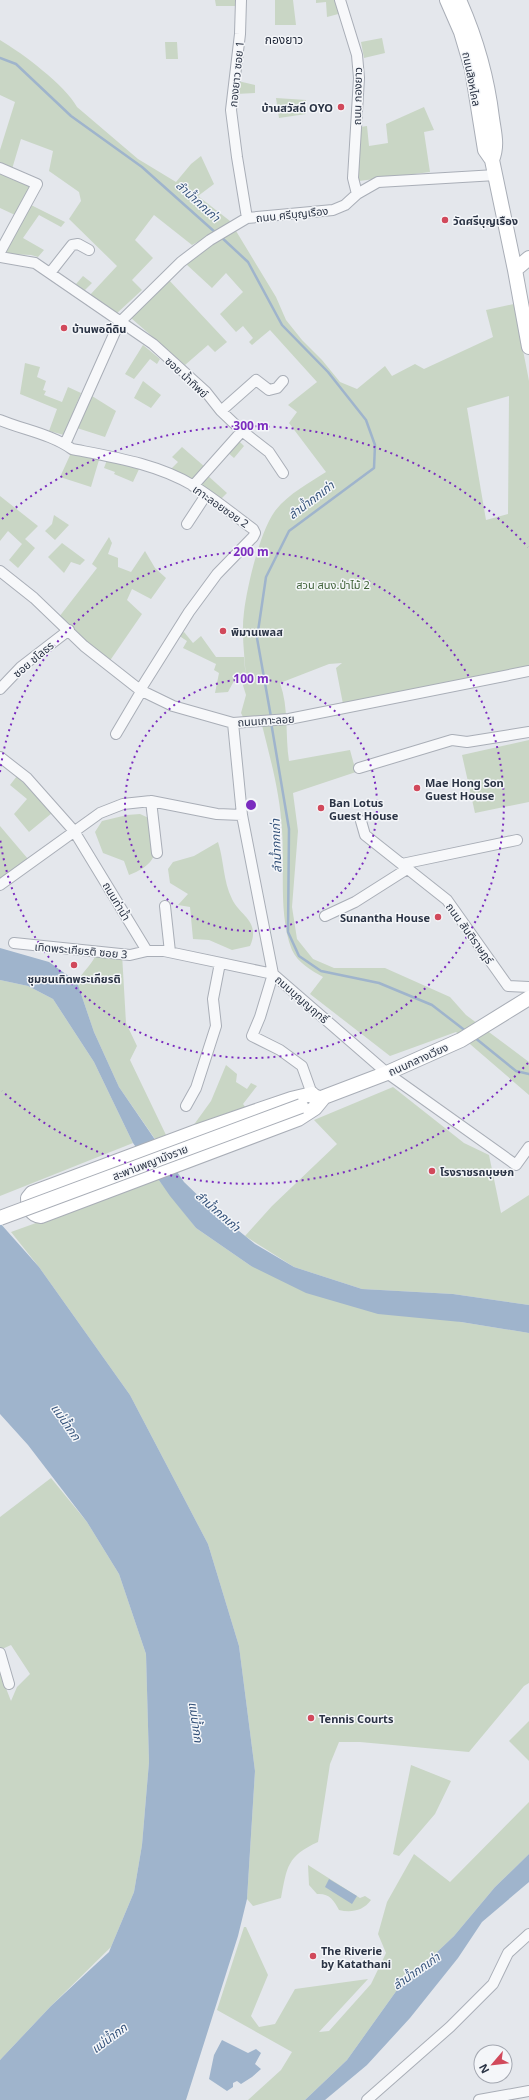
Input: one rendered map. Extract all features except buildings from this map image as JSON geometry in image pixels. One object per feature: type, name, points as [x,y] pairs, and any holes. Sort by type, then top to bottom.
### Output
[{"type":"main road","name":"ถนนสิงหไคล","points":[[447,0],[461,32],[472,69],[486,150],[492,160],[496,175],[516,270],[529,347]]},
{"type":"main road","name":"ถนนสิงหไคล","points":[[459,0],[481,58],[487,85],[497,149],[492,160]]},
{"type":"main road","points":[[516,270],[529,258]]},
{"type":"main road","name":"ถนนกลางเวียง","points":[[300,1106],[318,1095],[387,1073],[461,1040],[529,998]]},
{"type":"main road","points":[[318,1095],[316,1108],[298,1119],[41,1216],[34,1214],[29,1208],[28,1198],[32,1193],[291,1099],[318,1095]]},
{"type":"main road","name":"สะพานพญามังราย","points":[[0,1218],[300,1106]]},
{"type":"street","name":"กองยาว ซอย 1","points":[[241,0],[240,34],[231,110],[247,218]]},
{"type":"street","name":"ถนน กองยาว","points":[[340,0],[355,48],[358,72],[353,178],[357,194]]},
{"type":"street","points":[[0,168],[37,184],[0,252]]},
{"type":"street","name":"ถนน ศรีบุญเรือง","points":[[65,444],[119,322],[166,275],[210,240],[247,218],[333,210],[345,205],[357,194],[378,182],[496,175]]},
{"type":"street","points":[[50,273],[72,245],[78,244],[89,250]]},
{"type":"street","points":[[0,257],[35,263],[119,322]]},
{"type":"street","name":"ซอย น้ำทิพย์","points":[[119,322],[153,344],[206,392],[221,411],[242,431],[269,452],[283,473]]},
{"type":"street","points":[[221,411],[256,380],[269,390],[277,388],[283,381]]},
{"type":"street","name":"เกาะลอยซอย 2","points":[[0,420],[28,429],[65,444],[72,449],[139,463],[194,486],[253,529],[255,533],[217,574],[189,612],[141,690]]},
{"type":"street","points":[[194,486],[242,431]]},
{"type":"street","points":[[188,524],[206,495]]},
{"type":"street","name":"ถนนเกาะลอย","points":[[0,571],[28,593],[69,630],[84,646],[141,690],[173,706],[232,722],[257,722],[289,719],[529,671]]},
{"type":"street","name":"ซอย ชโลธร","points":[[0,690],[21,667],[69,630]]},
{"type":"street","points":[[116,734],[141,690]]},
{"type":"street","name":"ถนนบุญญฤทธิ์","points":[[232,722],[242,815],[273,974],[387,1073],[516,1165],[529,1147]]},
{"type":"street","points":[[359,768],[452,740],[467,742],[529,732]]},
{"type":"street","name":"ถนนท่าน้ำ","points":[[0,757],[27,778],[74,831],[147,951]]},
{"type":"street","points":[[0,885],[100,813],[123,804],[151,801],[217,814],[242,815]]},
{"type":"street","points":[[151,801],[157,852]]},
{"type":"street","name":"ถนน สันติราษฎร์","points":[[361,821],[365,835],[447,900],[508,986],[529,987]]},
{"type":"street","points":[[325,916],[354,902],[405,867],[517,840]]},
{"type":"street","points":[[166,906],[170,952]]},
{"type":"street","name":"เทิดพระเกียรติ ซอย 3","points":[[14,943],[130,955],[147,951]]},
{"type":"street","points":[[147,951],[170,952],[273,974],[260,1017],[252,1036],[280,1050],[302,1066],[318,1095]]},
{"type":"street","points":[[186,1106],[196,1088],[216,1026],[213,999],[220,963]]},
{"type":"street","points":[[0,1653],[9,1684]]},
{"type":"street","points":[[367,2100],[450,2027],[493,1984],[508,1953],[529,1934]]},
{"type":"street","points":[[479,2100],[529,2091]]},
{"type":"green space","points":[[215,0],[237,0],[238,6],[216,6]]},
{"type":"green space","points":[[275,0],[293,0],[296,25],[275,25]]},
{"type":"green space","points":[[316,0],[337,0],[342,13],[327,17],[326,2],[316,3]]},
{"type":"green space","points":[[382,38],[385,53],[364,58],[361,42]]},
{"type":"green space","name":"สวน สนง.ป่าไม้ 2","points":[[0,40],[42,70],[63,89],[77,107],[138,159],[176,182],[191,164],[201,156],[214,184],[198,196],[230,221],[276,297],[286,320],[302,340],[322,360],[340,382],[357,389],[385,366],[392,376],[415,364],[424,369],[493,337],[486,310],[514,304],[529,381],[529,671],[343,704],[336,668],[342,663],[329,664],[280,683],[285,702],[289,761],[350,750],[356,772],[293,793],[298,831],[292,907],[297,939],[313,959],[334,968],[385,968],[450,997],[466,1015],[529,1062],[529,1095],[456,1032],[390,1056],[310,994],[323,977],[310,969],[297,958],[292,950],[288,936],[283,906],[283,844],[281,815],[274,773],[260,717],[244,719],[241,713],[246,695],[241,679],[235,679],[228,692],[215,693],[219,673],[214,670],[216,664],[183,648],[187,641],[178,635],[184,632],[193,643],[201,636],[216,657],[244,657],[246,680],[243,620],[251,574],[264,532],[275,511],[286,499],[326,472],[289,423],[297,412],[288,405],[317,382],[270,330],[252,345],[249,342],[253,338],[243,326],[236,332],[220,314],[243,292],[226,273],[212,288],[186,264],[211,235],[192,245],[154,215],[135,240],[153,258],[132,280],[142,290],[116,314],[89,296],[117,266],[69,219],[81,201],[79,192],[49,171],[53,151],[21,139],[12,169],[0,163],[0,150],[15,102],[0,95]],"holes":[[[509,396],[508,514],[486,520],[467,408]]]},
{"type":"green space","points":[[165,42],[177,42],[178,59],[166,59]]},
{"type":"green space","points":[[238,81],[255,85],[255,93],[236,94]]},
{"type":"green space","points":[[276,98],[306,100],[306,114],[279,118]]},
{"type":"green space","points":[[424,107],[434,130],[424,132],[430,172],[359,181],[358,156],[360,127],[367,126],[369,146],[388,143],[386,124]]},
{"type":"green space","points":[[0,174],[26,183],[30,187],[15,215],[0,208]]},
{"type":"green space","points":[[31,205],[65,222],[61,227],[39,215],[23,238],[44,250],[38,257],[31,255],[8,254],[6,250]]},
{"type":"green space","points":[[83,276],[92,283],[84,291],[76,284]]},
{"type":"green space","points":[[168,279],[227,342],[215,352],[208,345],[185,365],[131,318]]},
{"type":"green space","points":[[143,345],[160,359],[157,364],[150,359],[134,379],[125,374]]},
{"type":"green space","points":[[25,363],[40,367],[37,377],[46,381],[43,390],[46,391],[44,395],[62,402],[68,387],[81,393],[64,435],[49,431],[57,409],[20,394]]},
{"type":"green space","points":[[143,381],[161,395],[151,408],[134,398]]},
{"type":"green space","points":[[92,396],[116,411],[105,437],[77,428]]},
{"type":"green space","points":[[237,439],[244,446],[234,458],[226,451]]},
{"type":"green space","points":[[182,447],[205,467],[192,482],[170,470],[178,462],[172,457]]},
{"type":"green space","points":[[71,453],[99,460],[91,487],[60,477]]},
{"type":"green space","points":[[107,460],[140,467],[133,482],[104,468]]},
{"type":"green space","points":[[206,474],[227,493],[219,501],[196,486]]},
{"type":"green space","points":[[0,496],[38,526],[25,539],[35,548],[18,568],[9,560],[22,544],[8,531],[0,541]]},
{"type":"green space","points":[[54,515],[69,525],[55,540],[45,531],[52,524]]},
{"type":"green space","points":[[109,537],[112,543],[108,554],[118,558],[118,567],[131,572],[145,551],[155,568],[166,578],[151,599],[132,589],[127,600],[142,614],[109,662],[59,617],[97,568],[92,564]]},
{"type":"green space","points":[[62,543],[85,560],[80,565],[71,562],[64,573],[48,557]]},
{"type":"green space","points":[[529,740],[529,802],[475,813],[462,755]]},
{"type":"green space","points":[[17,776],[52,813],[29,832],[14,814],[27,799],[10,785]]},
{"type":"green space","points":[[140,814],[153,820],[156,847],[152,860],[147,865],[129,875],[124,861],[103,853],[95,832],[102,821],[127,815]]},
{"type":"green space","points":[[0,826],[28,859],[0,880]]},
{"type":"green space","points":[[218,842],[229,892],[232,899],[248,920],[253,930],[253,938],[250,946],[232,950],[209,940],[193,939],[190,907],[178,905],[188,894],[170,883],[168,869],[173,862],[194,856]]},
{"type":"green space","points":[[98,951],[122,954],[126,1023],[137,1046],[130,1060],[166,1135],[155,1139],[119,1087],[94,1032],[77,982]]},
{"type":"green space","points":[[0,980],[28,986],[53,999],[94,1062],[133,1143],[0,1196]]},
{"type":"green space","points":[[226,1065],[237,1074],[236,1082],[247,1089],[251,1083],[257,1086],[243,1104],[246,1108],[193,1126],[211,1101]]},
{"type":"green space","points":[[393,1087],[464,1143],[489,1155],[501,1213],[529,1195],[529,1305],[453,1294],[362,1289],[294,1267],[245,1236],[272,1206],[337,1144],[314,1120]]},
{"type":"green space","points":[[158,1179],[196,1228],[251,1266],[461,1322],[529,1333],[529,1683],[524,1686],[469,1752],[360,1742],[339,1742],[330,1764],[318,1842],[300,1852],[290,1864],[287,1870],[281,1898],[253,1906],[247,1899],[255,1771],[239,1646],[208,1544],[130,1395],[39,1267],[11,1232]]},
{"type":"green space","points":[[51,1478],[87,1522],[119,1574],[146,1654],[149,1762],[142,1845],[134,1892],[111,1947],[51,2006],[0,2060],[0,1673],[11,1701],[17,1687],[30,1674],[11,1645],[0,1650],[0,1517]]},
{"type":"green space","points":[[529,1721],[529,1761],[509,1741]]},
{"type":"green space","points":[[411,1765],[451,1781],[435,1814],[399,1856],[393,1854]]},
{"type":"green space","points":[[529,1802],[529,1854],[495,1887],[454,1936],[397,1990],[347,2060],[305,2100],[248,2100],[281,2070],[292,2052],[217,2010],[244,1927],[246,1927],[268,1975],[251,2016],[259,2027],[275,2024],[295,1989],[368,1979],[319,2032],[329,2031],[371,1984],[386,1953],[378,1934],[387,1902],[414,1854],[450,1882]]},
{"type":"green space","points":[[308,1865],[360,1898],[365,1896],[371,1900],[361,1909],[352,1911],[339,1910],[331,1898],[325,1895],[317,1894],[309,1885]]},
{"type":"water","points":[[0,948],[49,962],[77,982],[94,1032],[119,1087],[184,1182],[212,1209],[255,1244],[294,1267],[362,1289],[453,1294],[529,1305],[529,1333],[461,1322],[378,1314],[306,1293],[251,1266],[196,1228],[170,1196],[133,1143],[94,1062],[53,999],[28,986],[0,980]]},
{"type":"water","name":"แม่น้ำกก","points":[[0,1223],[39,1267],[130,1395],[208,1544],[239,1646],[255,1771],[247,1899],[238,1936],[186,2100],[0,2100],[0,2060],[51,2006],[109,1952],[134,1892],[142,1845],[149,1762],[146,1654],[119,1574],[87,1522],[28,1445],[0,1414]]},
{"type":"water","points":[[529,1854],[529,1882],[482,1922],[458,1958],[410,2018],[367,2065],[325,2100],[305,2100],[347,2060],[397,1990],[454,1936],[495,1887]]},
{"type":"water","points":[[329,1879],[357,1896],[352,1904],[325,1887]]},
{"type":"water","points":[[222,2040],[248,2053],[256,2049],[261,2053],[255,2064],[261,2069],[241,2084],[237,2081],[233,2083],[233,2087],[227,2091],[209,2079],[214,2055]]},
{"type":"waterway","name":"ลำน้ำกกเก่า","points":[[0,58],[16,64],[71,116],[142,167],[216,233]]},
{"type":"waterway","name":"ลำน้ำกกเก่า","points":[[220,236],[248,262],[282,325],[328,372],[366,420],[375,445],[374,468],[289,531],[266,577],[257,638],[271,717]]},
{"type":"waterway","name":"ลำน้ำกกเก่า","points":[[271,722],[289,829],[288,932],[299,956],[321,971],[379,983],[432,1005],[467,1032]]},
{"type":"waterway","name":"ลำน้ำกกเก่า","points":[[474,1037],[516,1071],[529,1074]]},
{"type":"place","name":"บ้านสวัสดี OYO","points":[[341,107]]},
{"type":"place","name":"วัดศรีบุญเรือง","points":[[445,220]]},
{"type":"place","name":"บ้านพอดีดิน","points":[[64,328]]},
{"type":"place","name":"พิมานเพลส","points":[[223,631]]},
{"type":"place","name":"Mae Hong Son Guest House","points":[[417,788]]},
{"type":"place","name":"Ban Lotus Guest House","points":[[321,808]]},
{"type":"place","name":"Sunantha House","points":[[438,917]]},
{"type":"place","name":"ชุมชนเทิดพระเกียรติ","points":[[74,965]]},
{"type":"place","name":"โรงราชรถบุษษก","points":[[432,1171]]},
{"type":"place","name":"Tennis Courts","points":[[311,1718]]},
{"type":"place","name":"The Riverie by Katathani","points":[[313,1956]]},
{"type":"district","name":"กองยาว","points":[[284,39]]}]
